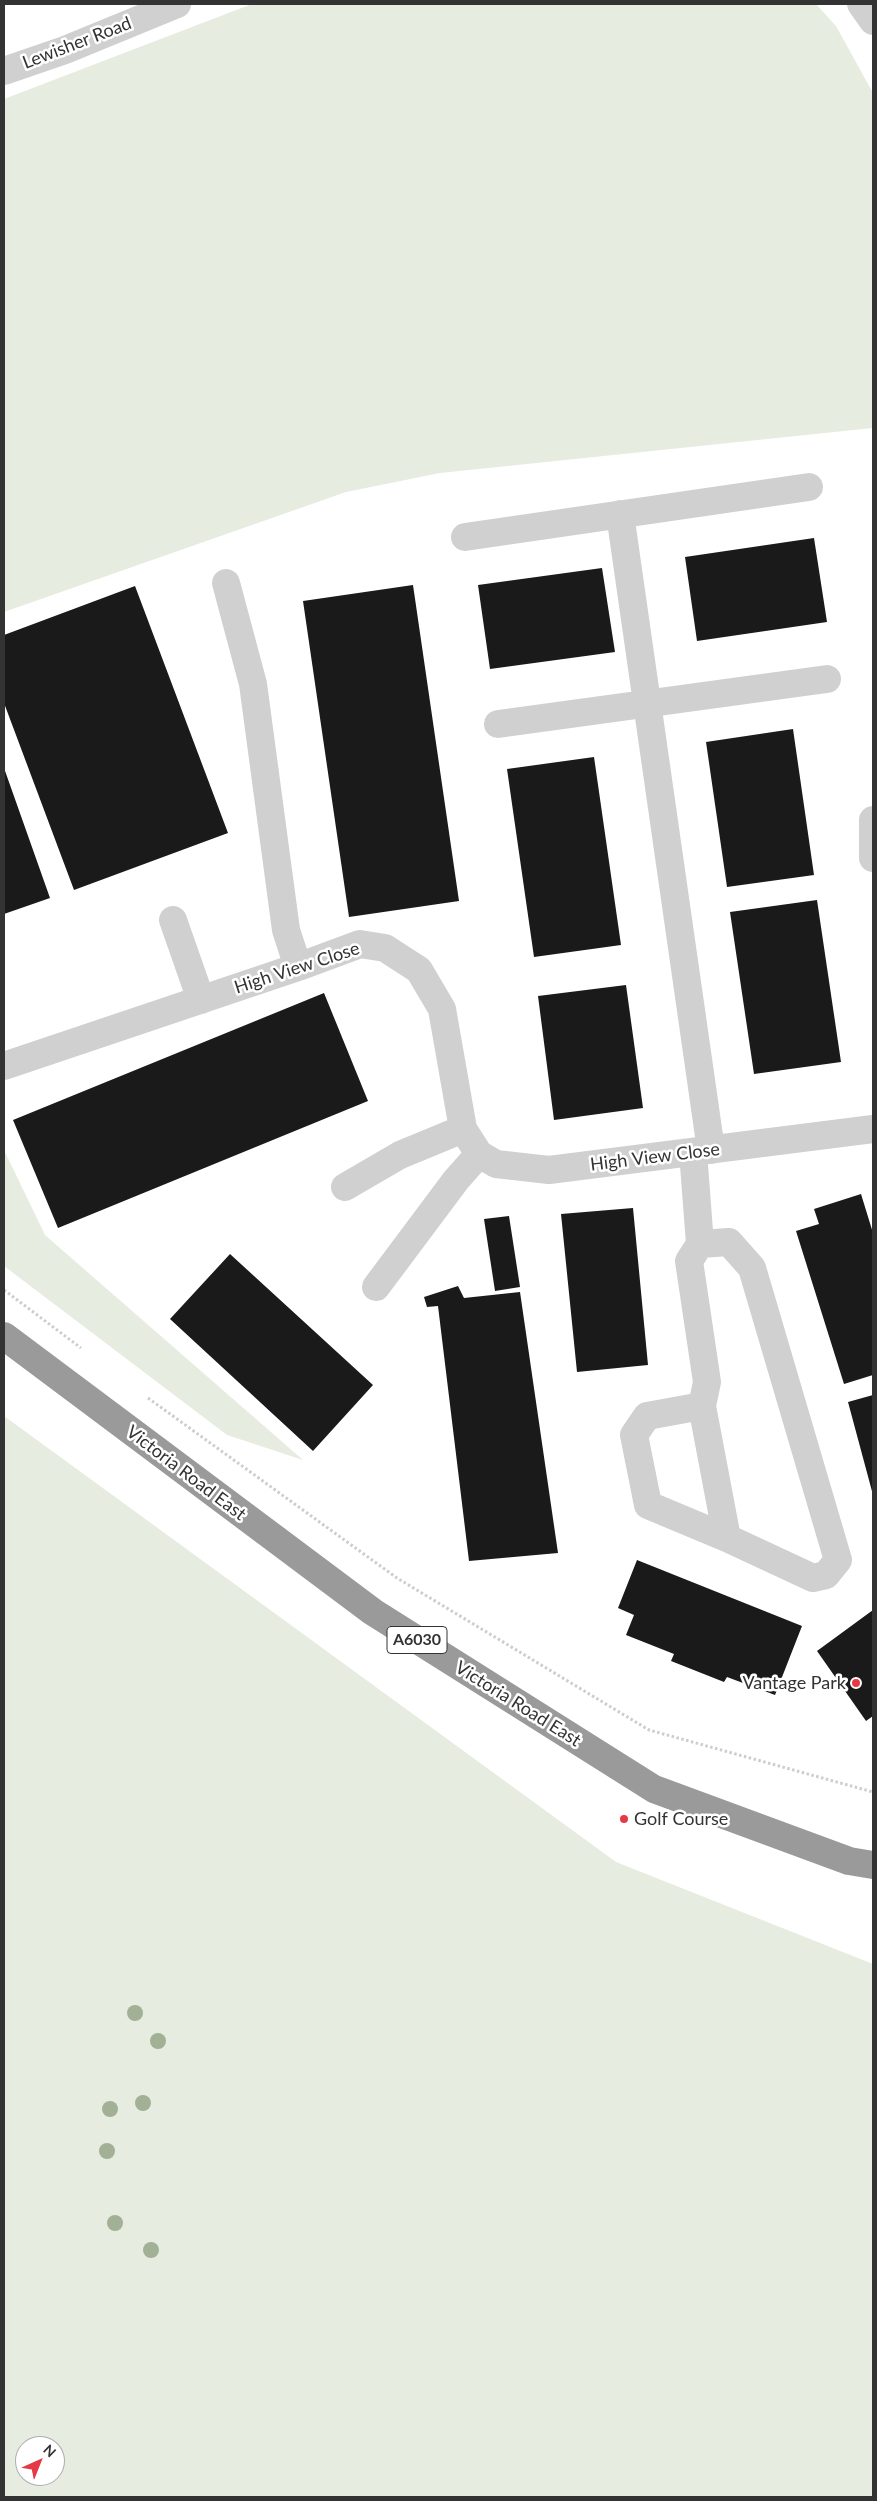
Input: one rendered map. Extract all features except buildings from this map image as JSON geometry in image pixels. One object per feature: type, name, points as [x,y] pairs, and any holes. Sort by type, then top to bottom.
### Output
[{"type":"highway","name":"Victoria Road East","points":[[4,1336],[373,1612],[654,1790],[850,1861],[873,1865]]},
{"type":"street","name":"Lewisher Road","points":[[4,71],[65,50],[177,4]]},
{"type":"street","points":[[861,4],[873,21]]},
{"type":"street","points":[[466,537],[809,487]]},
{"type":"street","points":[[620,514],[647,704],[702,1151],[700,1244],[689,1261],[706,1382],[702,1406],[727,1538]]},
{"type":"street","points":[[226,584],[253,684],[286,930],[298,967]]},
{"type":"street","points":[[498,724],[827,680]]},
{"type":"street","points":[[873,820],[873,858]]},
{"type":"street","points":[[173,920],[201,1000]]},
{"type":"street","name":"High View Close","points":[[4,1066],[298,967],[360,944],[385,948],[419,970],[442,1009],[463,1129],[479,1154],[496,1164],[549,1170],[873,1129]]},
{"type":"street","points":[[345,1187],[400,1155],[463,1129]]},
{"type":"street","points":[[376,1287],[456,1180],[479,1154]]},
{"type":"street","points":[[700,1244],[729,1242],[752,1268],[838,1560],[826,1575],[813,1578],[727,1538],[648,1505],[634,1436],[647,1416],[702,1406]]},
{"type":"path","points":[[4,1290],[88,1354]]},
{"type":"path","points":[[143,1395],[397,1578],[649,1730],[873,1792]]},
{"type":"shaded area","points":[[252,4],[816,4],[836,26],[873,93],[873,428],[440,473],[346,492],[4,612],[4,99]]},
{"type":"shaded area","points":[[4,1150],[45,1235],[303,1460],[227,1435],[4,1266]]},
{"type":"shaded area","points":[[4,1416],[616,1862],[873,1964],[873,2497],[4,2497]]},
{"type":"place","name":"Vantage Park","points":[[856,1683]]},
{"type":"place","name":"Golf Course","points":[[624,1819]]}]
